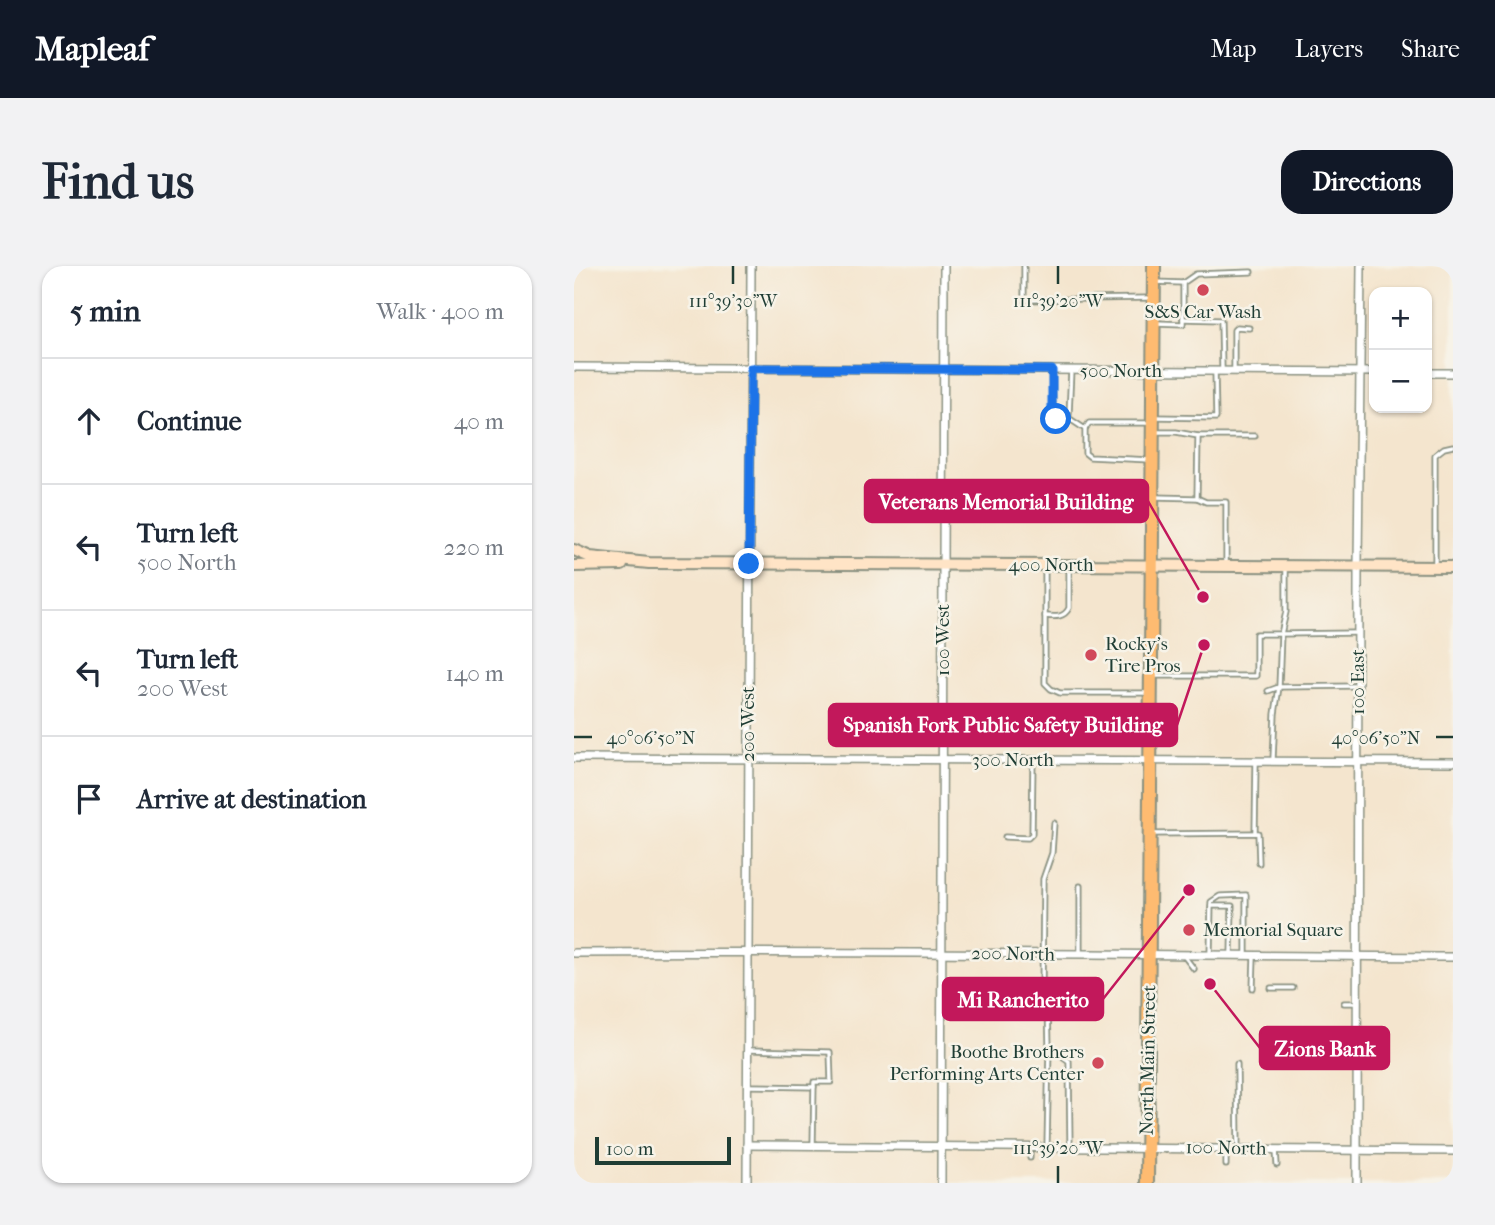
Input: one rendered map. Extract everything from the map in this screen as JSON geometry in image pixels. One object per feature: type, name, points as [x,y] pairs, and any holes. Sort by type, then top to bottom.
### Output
[{"type":"main road","name":"North Main Street","points":[[1147,1183],[1154,266]]},
{"type":"main road","name":"400 North","points":[[574,550],[590,557],[649,563]]},
{"type":"main road","name":"400 North","points":[[574,566],[649,563],[1453,567]]},
{"type":"street","name":"200 West","points":[[747,1183],[751,266]]},
{"type":"street","name":"100 West","points":[[941,1183],[944,266]]},
{"type":"street","name":"100 East","points":[[1356,1183],[1361,266]]},
{"type":"street","name":"500 North","points":[[574,367],[1369,372]]},
{"type":"street","points":[[1432,373],[1453,373]]},
{"type":"street","name":"300 North","points":[[574,758],[1453,762]]},
{"type":"street","name":"200 North","points":[[574,953],[941,952],[1080,956],[1453,957]]},
{"type":"street","name":"100 North","points":[[747,1145],[1453,1151]]},
{"type":"lane","points":[[1024,266],[1024,300],[1153,298]]},
{"type":"lane","points":[[1153,282],[1183,282],[1196,274],[1251,272]]},
{"type":"lane","points":[[1153,323],[1183,324],[1183,282]]},
{"type":"lane","points":[[1153,460],[1090,457],[1085,453],[1085,429],[1089,423],[1153,424],[1216,418],[1221,320],[1183,320]]},
{"type":"lane","points":[[1234,371],[1234,330],[1237,327],[1249,328]]},
{"type":"lane","points":[[1052,370],[1052,415],[1056,419],[1067,417],[1085,429]]},
{"type":"lane","points":[[1067,417],[1071,370]]},
{"type":"lane","points":[[1153,424],[1198,436],[1255,436]]},
{"type":"lane","points":[[1197,498],[1198,436]]},
{"type":"lane","points":[[1435,567],[1435,455],[1444,448],[1453,446]]},
{"type":"lane","points":[[1153,497],[1226,502],[1226,566]]},
{"type":"lane","points":[[1045,565],[1045,683],[1051,690],[1060,693],[1150,693]]},
{"type":"lane","points":[[1045,616],[1059,617],[1067,613],[1069,565]]},
{"type":"lane","points":[[1273,761],[1281,634],[1286,612],[1286,566]]},
{"type":"lane","points":[[1151,676],[1256,676],[1256,634],[1358,633]]},
{"type":"lane","points":[[1268,691],[1279,687],[1358,686]]},
{"type":"lane","points":[[1005,837],[1028,838],[1032,834],[1033,760]]},
{"type":"lane","points":[[1255,833],[1256,761]]},
{"type":"lane","points":[[1047,1148],[1048,1005],[1042,994],[1041,940],[1043,879],[1052,853],[1054,823]]},
{"type":"lane","points":[[1149,834],[1258,833],[1259,863]]},
{"type":"lane","points":[[1080,886],[1080,956]]},
{"type":"lane","points":[[1210,956],[1211,902],[1220,896],[1247,895],[1253,988]]},
{"type":"lane","points":[[1211,906],[1232,906],[1231,956]]},
{"type":"lane","points":[[1184,956],[1194,969]]},
{"type":"lane","points":[[1271,988],[1293,988]]},
{"type":"lane","points":[[1344,1003],[1358,1003]]},
{"type":"lane","points":[[989,1004],[1048,1005]]},
{"type":"lane","points":[[1049,1046],[1069,1061],[1070,1148]]},
{"type":"lane","points":[[748,1049],[830,1052],[831,1082],[814,1082],[813,1145]]},
{"type":"lane","points":[[1237,1064],[1238,1149]]},
{"type":"lane","points":[[748,1086],[814,1087]]},
{"type":"lane","points":[[1030,1148],[1030,1158]]},
{"type":"lane","points":[[1059,1148],[1059,1158]]},
{"type":"lane","points":[[1226,1148],[1226,1165]]},
{"type":"lane","points":[[1276,1149],[1277,1165]]},
{"type":"place","name":"S&S Car Wash","points":[[1203,290]]},
{"type":"place","name":"Veterans Memorial Building","points":[[1203,597]]},
{"type":"place","name":"Spanish Fork Public Safety Building","points":[[1204,645]]},
{"type":"place","name":"Rocky's Tire Pros","points":[[1091,655]]},
{"type":"place","name":"Mi Rancherito","points":[[1189,890]]},
{"type":"place","name":"Memorial Square","points":[[1189,930]]},
{"type":"place","name":"Zions Bank","points":[[1210,984]]},
{"type":"place","name":"Boothe Brothers Performing Arts Center","points":[[1098,1063]]},
{"type":"route","points":[[749,564],[751,368],[1052,370],[1052,415],[1056,419]]}]
